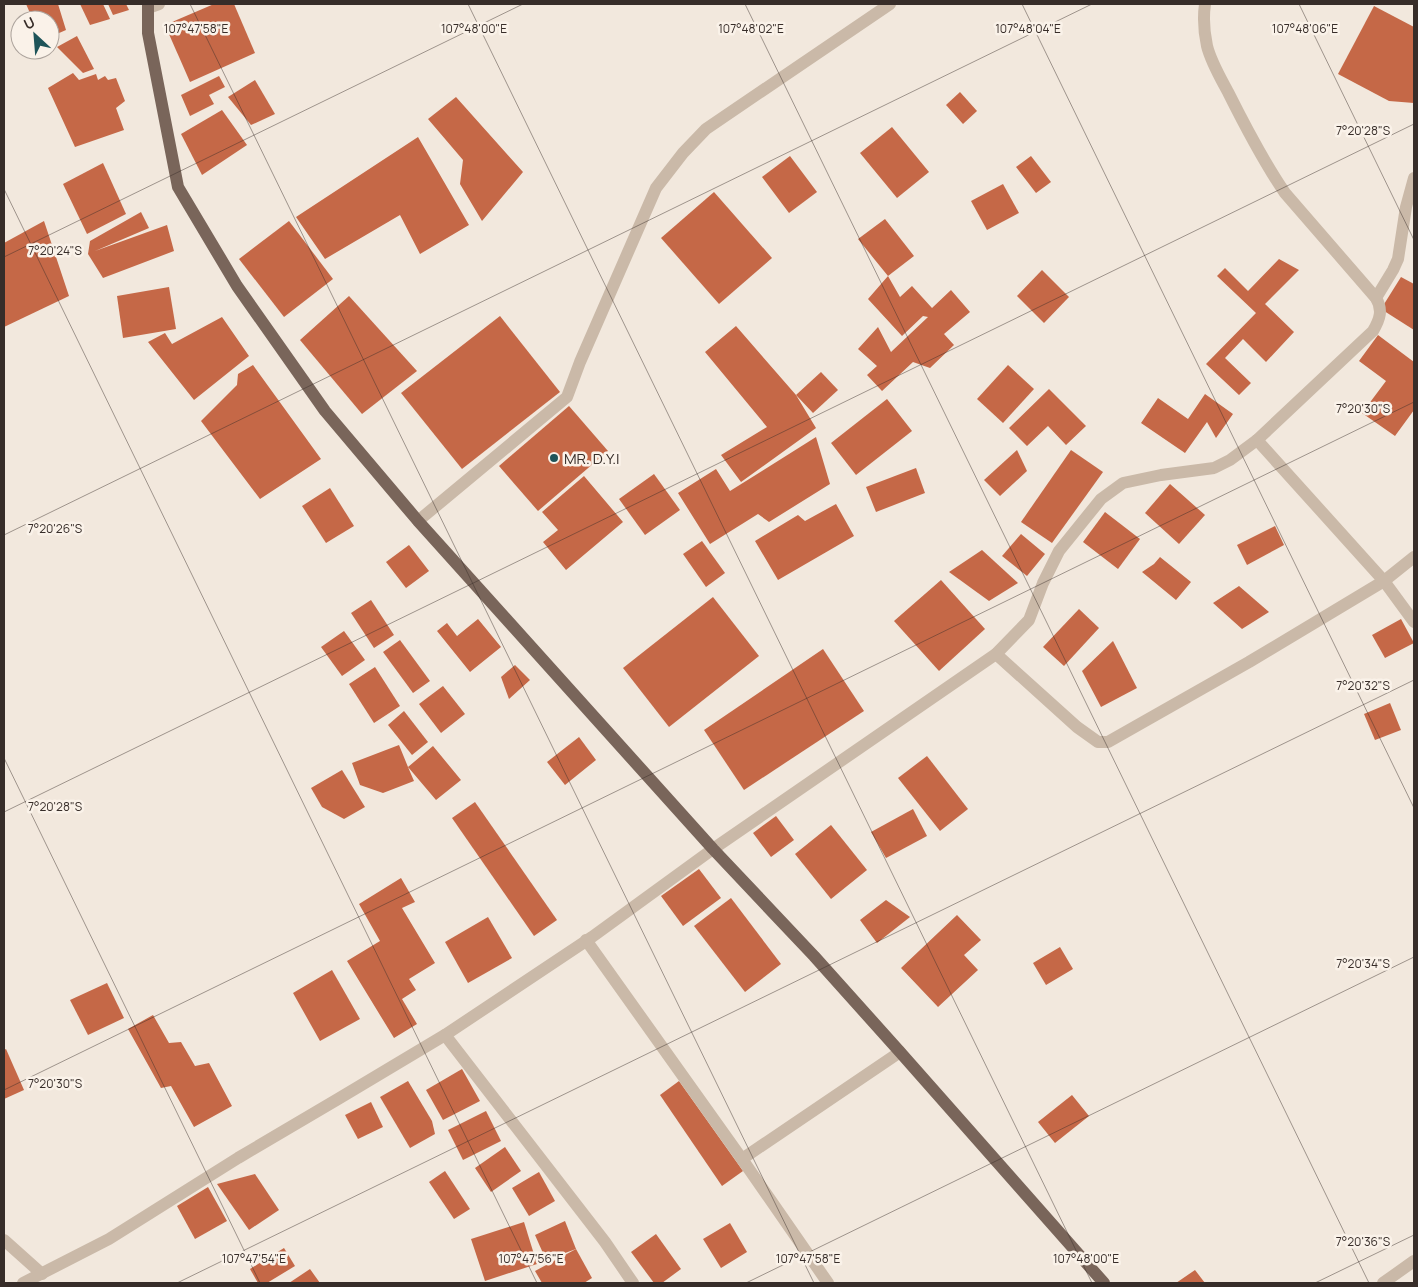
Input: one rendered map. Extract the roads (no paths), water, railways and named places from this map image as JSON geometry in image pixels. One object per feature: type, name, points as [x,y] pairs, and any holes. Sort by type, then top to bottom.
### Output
[{"type":"main road","points":[[152,5],[148,33],[178,187],[237,286],[325,411],[418,521],[713,849],[814,956],[1104,1283]]},
{"type":"street","points":[[418,521],[567,397],[656,188],[683,152],[706,129],[890,4]]},
{"type":"street","points":[[23,1283],[108,1239],[238,1158],[445,1035],[586,940],[713,849],[996,654],[1029,620],[1043,583],[1059,550],[1101,499],[1123,483],[1161,475],[1214,468],[1230,460],[1257,440],[1374,331],[1379,322],[1381,311],[1376,298],[1285,193],[1242,120],[1207,47],[1203,20],[1205,4]]},
{"type":"street","points":[[1376,298],[1398,259],[1406,206],[1414,178]]},
{"type":"street","points":[[1257,440],[1384,581],[1414,622]]},
{"type":"street","points":[[996,654],[1077,727],[1098,742],[1108,742],[1384,581],[1414,557]]},
{"type":"street","points":[[586,940],[742,1158],[828,1283]]},
{"type":"street","points":[[445,1035],[605,1242],[634,1283]]},
{"type":"street","points":[[742,1158],[900,1052]]},
{"type":"street","points":[[4,1240],[42,1274]]},
{"type":"street","points":[[1383,1283],[1414,1261]]},
{"type":"place","name":"MR. D.Y.I","points":[[554,458]]}]
